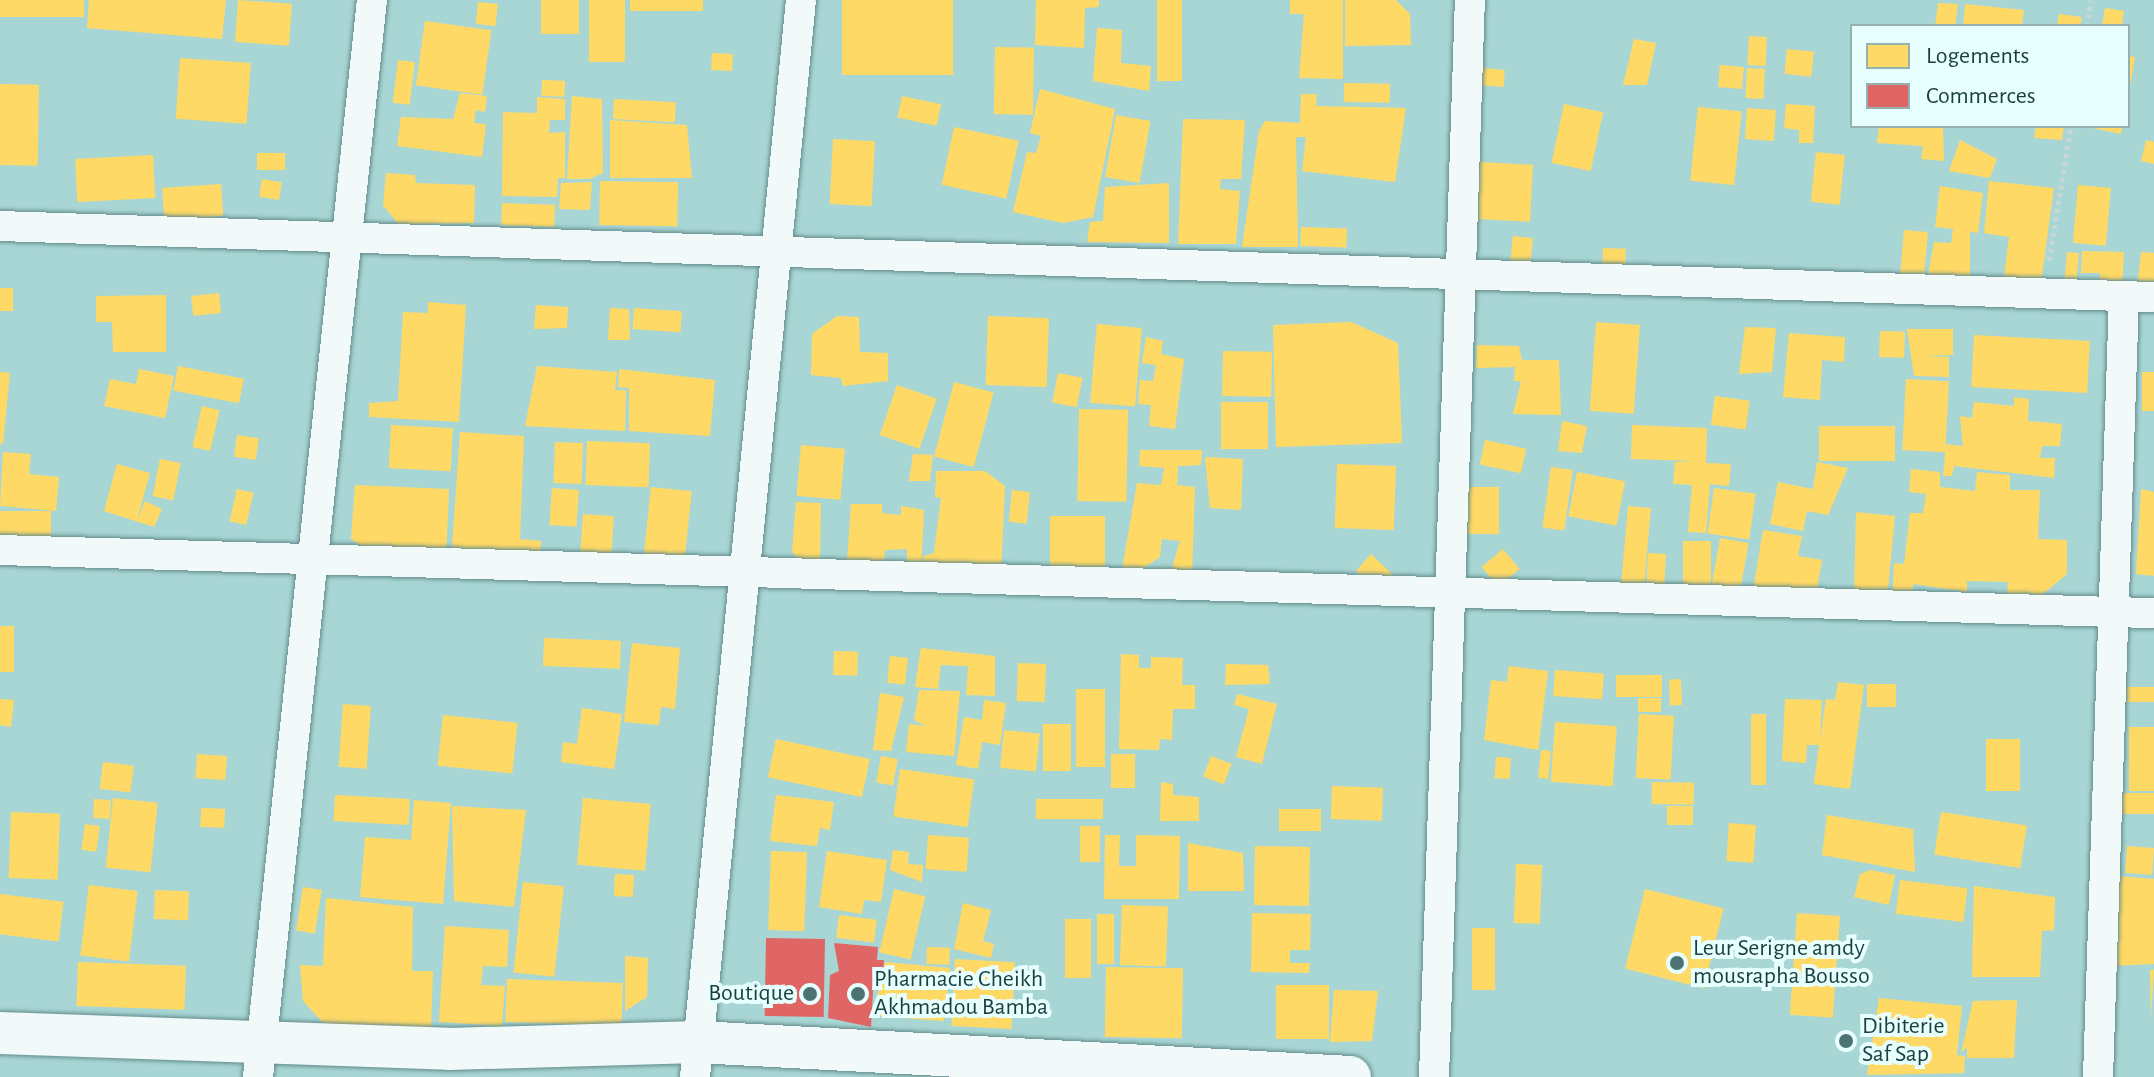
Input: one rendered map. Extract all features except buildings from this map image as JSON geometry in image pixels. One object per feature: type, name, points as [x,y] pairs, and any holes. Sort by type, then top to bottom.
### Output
[{"type":"street","points":[[260,1059],[316,559],[372,0]]},
{"type":"street","points":[[696,1060],[801,0]]},
{"type":"street","points":[[1434,1077],[1464,274],[1470,0]]},
{"type":"street","points":[[0,226],[2139,296],[2112,612],[2098,1077]]},
{"type":"street","points":[[0,550],[2154,613]]},
{"type":"street","points":[[0,1033],[260,1059],[449,1049],[696,1060],[1350,1077]]},
{"type":"path","points":[[2087,24],[2091,0]]},
{"type":"path","points":[[2044,293],[2071,128]]},
{"type":"place","name":"Leur Serigne amdy mousrapha Bousso","points":[[1677,963]]},
{"type":"place","name":"Boutique","points":[[810,994]]},
{"type":"place","name":"Pharmacie Cheikh Akhmadou Bamba","points":[[858,994]]},
{"type":"place","name":"Dibiterie Saf Sap","points":[[1846,1041]]}]
